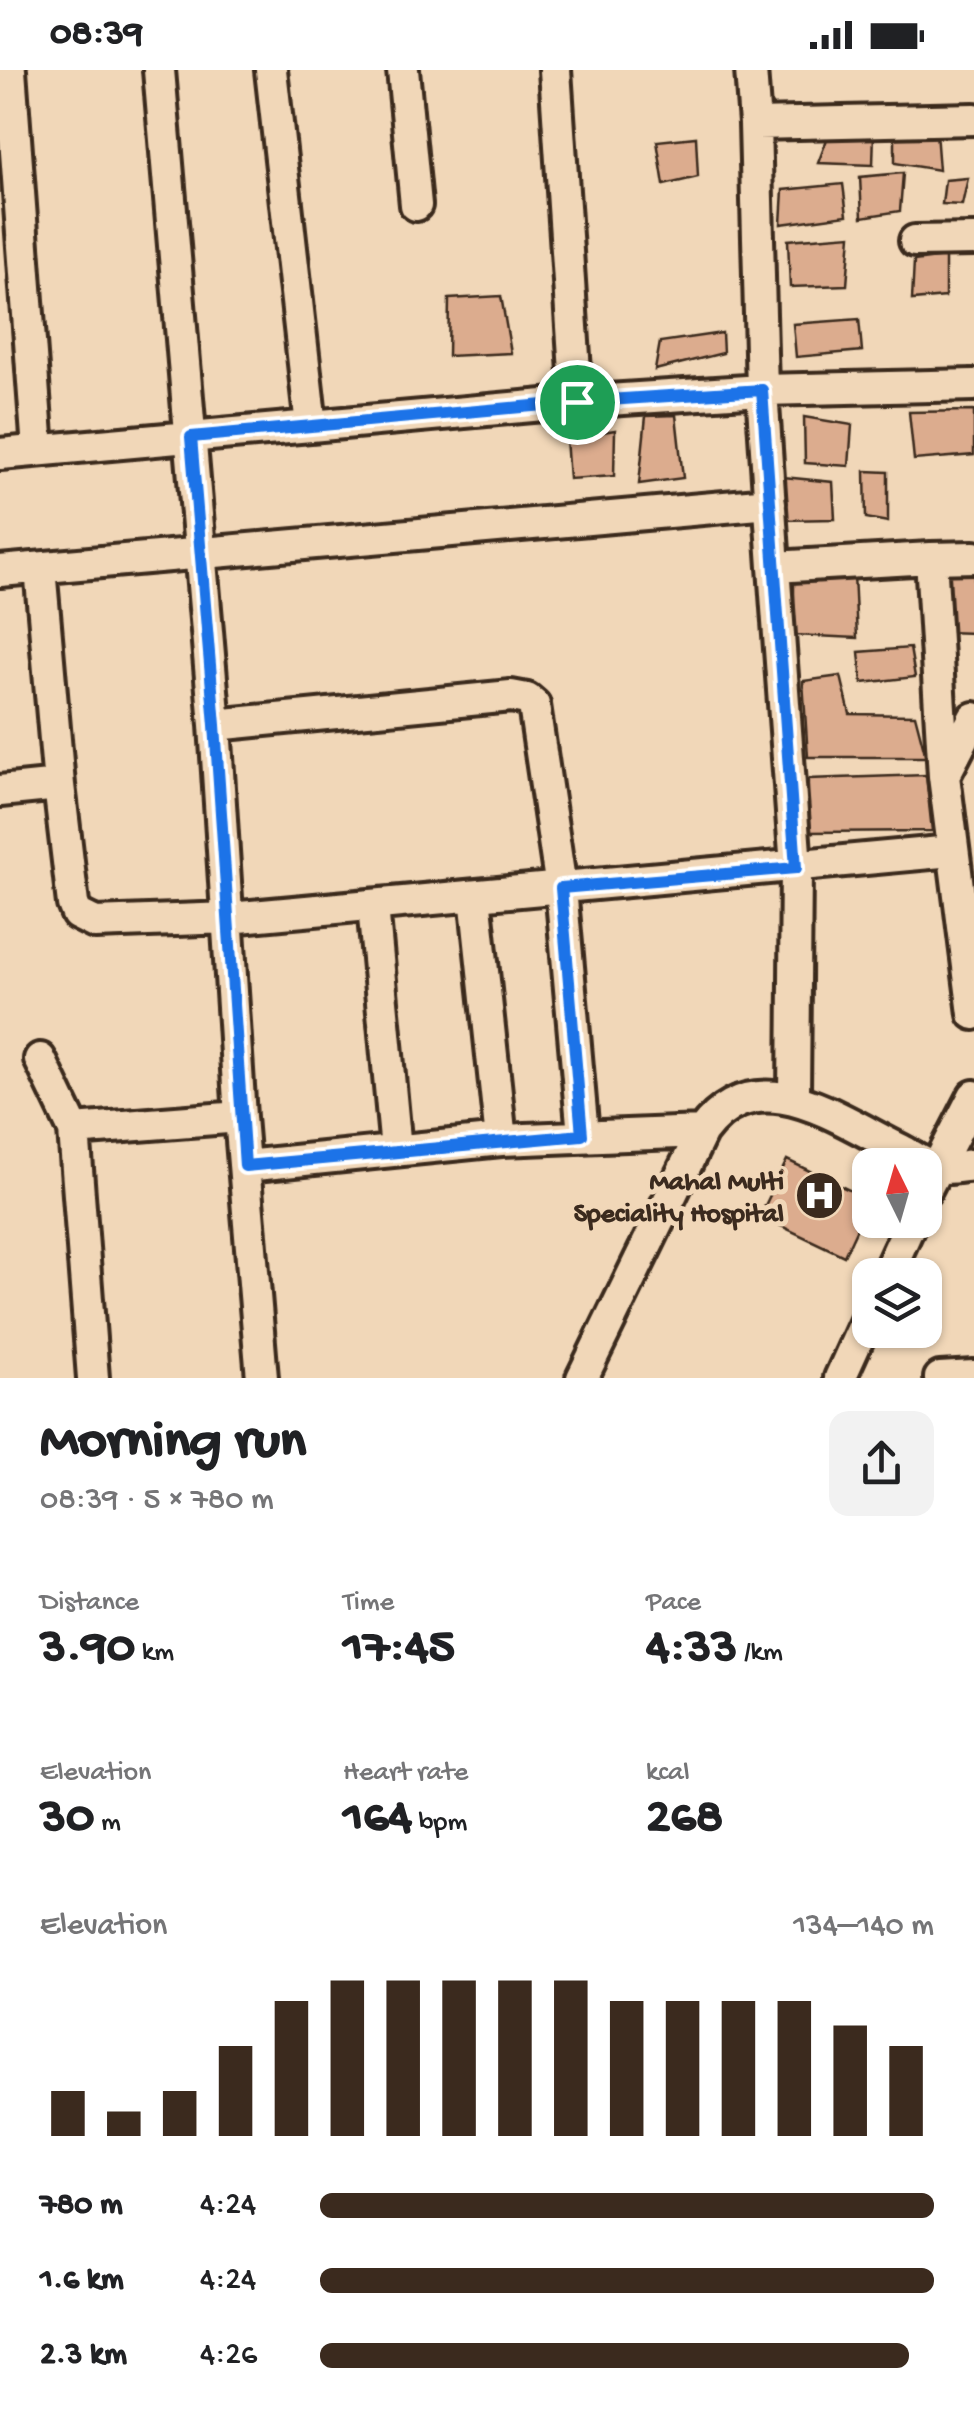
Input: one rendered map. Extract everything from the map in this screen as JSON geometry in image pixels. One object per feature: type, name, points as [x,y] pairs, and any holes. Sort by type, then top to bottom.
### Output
[{"type":"street","points":[[10,70],[38,450]]},
{"type":"street","points":[[160,70],[215,725],[240,1116],[262,1378]]},
{"type":"street","points":[[271,70],[311,426]]},
{"type":"street","points":[[403,70],[416,205]]},
{"type":"street","points":[[555,70],[577,402]]},
{"type":"street","points":[[751,70],[762,390],[796,868],[794,1097]]},
{"type":"street","points":[[755,124],[974,119]]},
{"type":"street","points":[[915,241],[974,240]]},
{"type":"street","points":[[0,454],[577,402],[762,390],[974,385]]},
{"type":"street","points":[[0,571],[770,504]]},
{"type":"street","points":[[774,567],[974,557]]},
{"type":"street","points":[[931,558],[944,776],[974,1014]]},
{"type":"street","points":[[40,568],[73,904],[84,920],[95,923],[229,918],[952,851]]},
{"type":"street","points":[[215,725],[510,696],[528,699],[538,716],[561,888],[582,1135]]},
{"type":"street","points":[[944,776],[974,718]]},
{"type":"street","points":[[0,790],[59,784]]},
{"type":"street","points":[[475,896],[500,1140]]},
{"type":"street","points":[[373,906],[396,1150]]},
{"type":"street","points":[[40,1059],[74,1130],[93,1378]]},
{"type":"street","points":[[582,1378],[702,1132],[716,1114],[733,1102],[758,1096],[794,1097],[879,1148]]},
{"type":"street","points":[[942,1156],[974,1096]]},
{"type":"street","points":[[74,1130],[240,1116]]},
{"type":"street","points":[[245,1166],[500,1140],[702,1132]]},
{"type":"street","points":[[942,1175],[974,1165]]},
{"type":"street","points":[[840,1378],[854,1348]]},
{"type":"street","points":[[940,1378],[974,1376]]},
{"type":"building","points":[[936,132],[939,170],[895,163],[895,137]]},
{"type":"building","points":[[874,133],[873,165],[818,163],[829,134]]},
{"type":"building","points":[[696,137],[698,177],[664,185],[657,141]]},
{"type":"building","points":[[903,173],[900,211],[862,217],[860,177]]},
{"type":"building","points":[[968,178],[962,205],[942,204],[945,180]]},
{"type":"building","points":[[843,184],[847,215],[781,224],[783,190]]},
{"type":"building","points":[[851,235],[847,285],[790,287],[788,240]]},
{"type":"building","points":[[945,257],[945,297],[912,300],[914,261]]},
{"type":"building","points":[[501,296],[511,353],[448,356],[449,299]]},
{"type":"building","points":[[859,319],[862,351],[796,357],[793,324]]},
{"type":"building","points":[[722,333],[723,353],[655,370],[660,342]]},
{"type":"building","points":[[974,411],[974,455],[914,460],[909,412]]},
{"type":"building","points":[[676,415],[683,478],[639,484],[646,416]]},
{"type":"building","points":[[804,417],[852,425],[849,466],[805,463]]},
{"type":"building","points":[[615,430],[614,476],[569,479],[566,438]]},
{"type":"building","points":[[865,471],[888,472],[888,522],[866,518]]},
{"type":"building","points":[[783,477],[833,482],[835,519],[782,520]]},
{"type":"building","points":[[974,565],[974,633],[945,632],[942,566]]},
{"type":"building","points":[[854,574],[857,638],[794,635],[794,579]]},
{"type":"building","points":[[910,648],[915,677],[862,683],[859,652]]},
{"type":"building","points":[[841,676],[850,714],[915,715],[926,757],[808,757],[803,681]]},
{"type":"building","points":[[926,775],[932,831],[807,832],[808,779]]},
{"type":"building","points":[[787,1160],[852,1191],[852,1238],[844,1256],[760,1216]]},
{"type":"place","name":"Mahal Multi Speciality Hospital","points":[[819,1195]]},
{"type":"route","points":[[762,390],[796,868],[561,888],[582,1135],[245,1166],[191,437],[577,402],[762,390]]}]
